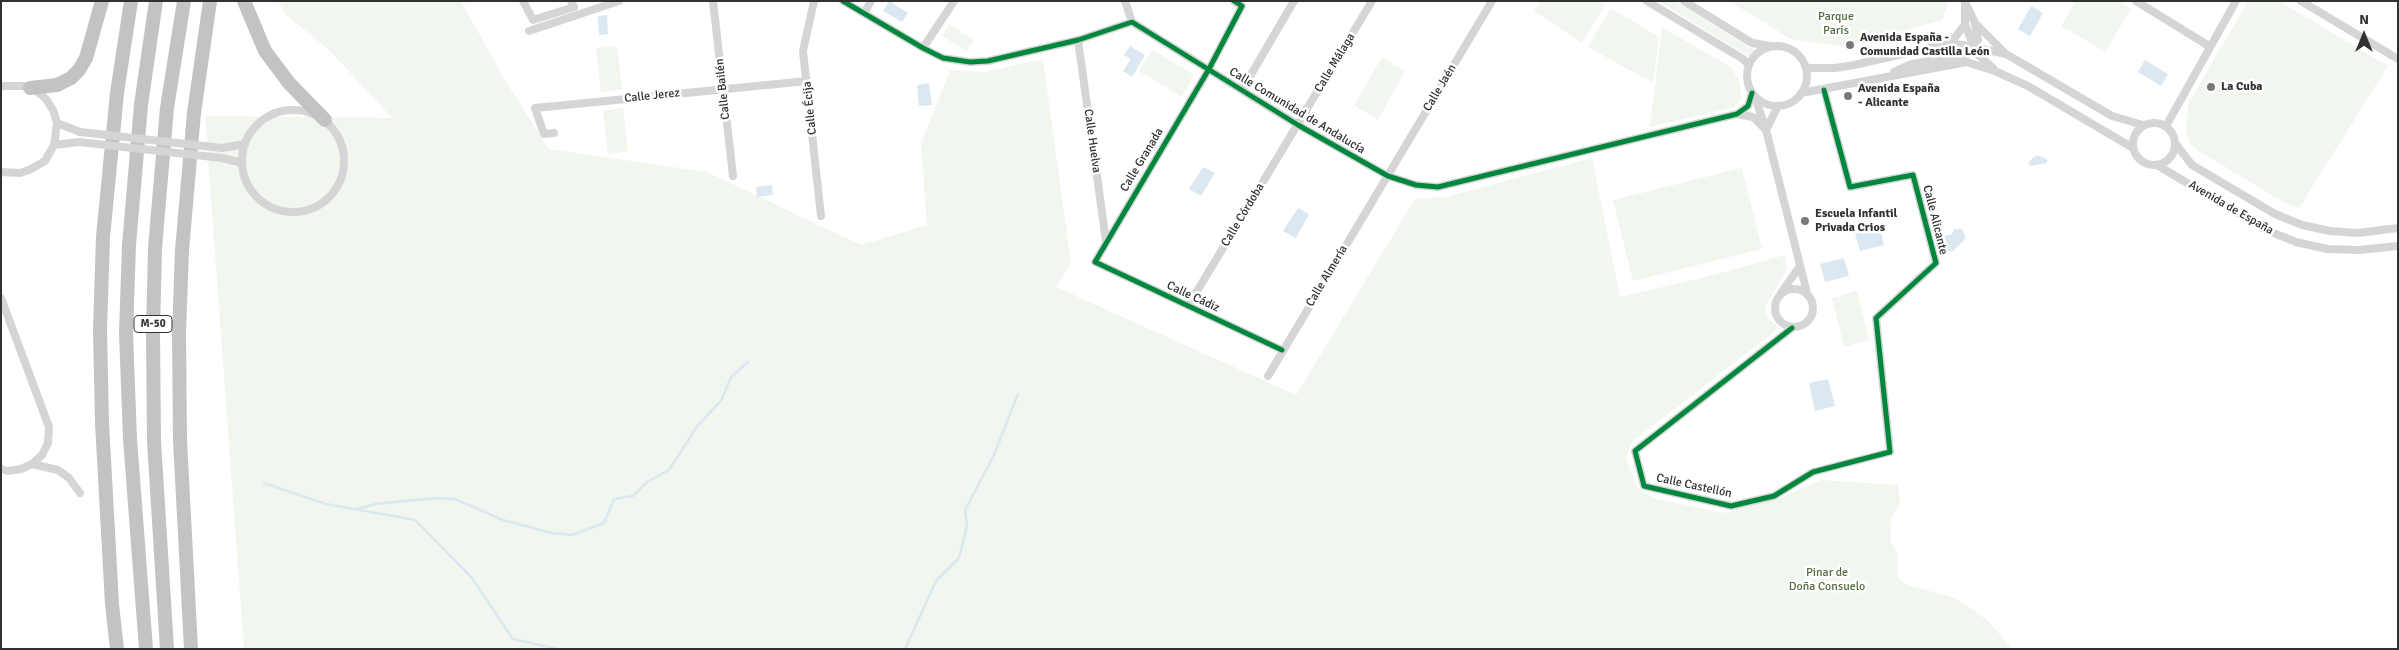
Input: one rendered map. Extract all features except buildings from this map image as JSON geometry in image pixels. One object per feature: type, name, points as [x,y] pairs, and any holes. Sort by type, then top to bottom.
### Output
[{"type":"highway","points":[[30,88],[57,85],[71,78],[79,70],[86,58],[102,1]]},
{"type":"highway","points":[[117,649],[102,423],[100,329],[103,237],[117,93],[131,1]]},
{"type":"highway","name":"M-50","points":[[146,649],[130,439],[126,333],[129,245],[140,114],[156,1]]},
{"type":"highway","name":"M-50","points":[[167,649],[154,441],[153,332],[155,248],[167,108],[184,1]]},
{"type":"highway","points":[[192,649],[180,440],[180,306],[182,250],[194,113],[210,1]]},
{"type":"highway","points":[[244,1],[265,51],[289,83],[325,120]]},
{"type":"highway","points":[[110,563],[124,649]]},
{"type":"street","points":[[523,1],[533,20],[574,7],[571,1]]},
{"type":"street","points":[[529,31],[619,1]]},
{"type":"street","name":"Calle Bailén","points":[[713,1],[733,176]]},
{"type":"street","name":"Calle Écija","points":[[814,1],[803,51],[821,216]]},
{"type":"street","points":[[843,1],[943,58],[970,62],[988,61],[1078,40],[1132,22],[1126,5],[1134,1]]},
{"type":"street","points":[[864,13],[871,1]]},
{"type":"street","points":[[923,48],[954,1]]},
{"type":"street","name":"Calle Granada","points":[[1095,262],[1208,69],[1242,6],[1234,1]]},
{"type":"street","points":[[1242,90],[1294,1]]},
{"type":"street","name":"Calle Málaga","points":[[1298,125],[1372,1]]},
{"type":"street","name":"Calle Jaén","points":[[1388,176],[1492,1]]},
{"type":"street","points":[[1647,1],[1743,59],[1749,65]]},
{"type":"street","points":[[1684,1],[1752,43],[1783,47],[1793,51],[1801,58],[1806,68],[1806,85],[1802,93],[1795,100],[1778,106],[1762,102],[1754,95]]},
{"type":"street","points":[[2136,1],[2209,46]]},
{"type":"street","points":[[2166,126],[2209,46],[2236,1]]},
{"type":"street","points":[[2301,1],[2398,59]]},
{"type":"street","points":[[1886,77],[1912,64],[1968,54],[1978,40],[1975,23],[1965,2]]},
{"type":"street","points":[[1965,2],[1965,24],[1976,53],[1997,72]]},
{"type":"street","name":"Calle Comunidad de Andalucía","points":[[1132,22],[1298,125],[1388,176],[1416,185],[1438,187],[1737,114]]},
{"type":"street","points":[[1802,93],[1967,62],[1997,72],[2028,86],[2133,148],[2139,159],[2150,165],[2157,165],[2170,157],[2175,143],[2173,133],[2166,126],[2155,122],[2143,125],[2112,116],[2006,54],[1975,23]]},
{"type":"street","points":[[1951,43],[1965,24]]},
{"type":"street","name":"Calle Huelva","points":[[1078,40],[1106,241]]},
{"type":"street","points":[[1806,68],[1835,68],[1854,65],[1951,43],[2006,54]]},
{"type":"street","points":[[1773,46],[1754,56],[1749,65],[1747,75],[1766,130],[1807,293],[1812,300],[1814,309],[1810,320],[1803,326],[1792,328],[1782,324],[1775,313],[1775,304],[1800,266]]},
{"type":"street","name":"Calle Jerez","points":[[554,134],[544,134],[534,108],[807,81]]},
{"type":"street","points":[[1,86],[12,85],[30,88],[46,99],[53,110],[57,123],[54,145],[44,160],[29,170],[11,174],[1,172]]},
{"type":"street","name":"Calle Alicante","points":[[1824,90],[1850,187],[1913,175],[1936,263],[1876,318]]},
{"type":"street","points":[[1737,114],[1748,106],[1754,95]]},
{"type":"street","points":[[1766,130],[1778,106]]},
{"type":"street","points":[[296,110],[312,113],[325,120],[335,130],[342,143],[344,165],[338,185],[329,197],[318,206],[290,212],[275,208],[262,201],[252,190],[245,177],[242,163],[245,144],[253,129],[265,118],[280,111],[296,110]]},
{"type":"street","points":[[1737,114],[1753,117],[1766,130]]},
{"type":"street","points":[[57,123],[80,132],[222,148],[245,144]]},
{"type":"street","name":"Calle Córdoba","points":[[1188,306],[1298,125]]},
{"type":"street","points":[[2133,148],[2136,133],[2143,125]]},
{"type":"street","points":[[54,145],[79,142],[222,158],[242,163]]},
{"type":"street","name":"Avenida de España","points":[[2175,143],[2192,165],[2275,214],[2302,225],[2330,231],[2358,233],[2398,228]]},
{"type":"street","name":"Avenida de España","points":[[2157,165],[2266,230],[2296,242],[2327,249],[2359,250],[2398,246]]},
{"type":"street","name":"Calle Almería","points":[[1268,376],[1388,176]]},
{"type":"street","name":"Calle Cádiz","points":[[1095,262],[1282,350]]},
{"type":"street","points":[[1780,294],[1791,289],[1807,293]]},
{"type":"street","points":[[1,298],[49,427],[48,443],[42,455],[32,464],[21,469],[8,471],[1,469]]},
{"type":"street","name":"Calle Castellón","points":[[1792,328],[1635,451],[1644,486],[1731,506],[1774,496],[1813,472],[1890,452],[1876,318]]},
{"type":"street","points":[[32,464],[58,470],[69,478],[80,493]]},
{"type":"green space","name":"Pinar de Doña Consuelo","points":[[278,1],[461,1],[506,82],[549,149],[707,172],[861,245],[927,225],[921,144],[950,70],[985,72],[1043,59],[1071,264],[1056,287],[1296,395],[1415,199],[1446,197],[1592,158],[1620,297],[1710,276],[1785,255],[1787,269],[1765,307],[1768,319],[1777,326],[1775,331],[1632,442],[1626,458],[1636,486],[1653,498],[1723,513],[1783,497],[1821,480],[1898,485],[1900,504],[1892,516],[1890,541],[1897,551],[1898,578],[1906,584],[1957,599],[1988,621],[2013,649],[244,649],[205,116],[392,118],[330,51],[285,14]]},
{"type":"green space","points":[[1541,1],[1599,1],[1605,5],[1582,43],[1534,11]]},
{"type":"green space","points":[[1658,1],[1675,1],[1756,51],[1751,58]]},
{"type":"green space","name":"Parque París","points":[[1729,1],[1949,1],[1942,20],[1845,47],[1791,39]]},
{"type":"green space","points":[[2076,1],[2119,1],[2131,9],[2105,52],[2061,26]]},
{"type":"green space","points":[[2248,1],[2279,1],[2388,66],[2299,208],[2285,203],[2197,150],[2190,143],[2186,132],[2188,104]]},
{"type":"green space","points":[[1611,8],[1659,37],[1653,83],[1588,47]]},
{"type":"green space","points":[[949,24],[974,40],[966,51],[942,36]]},
{"type":"green space","points":[[1662,27],[1732,68],[1740,83],[1741,100],[1735,107],[1650,127]]},
{"type":"green space","points":[[617,46],[622,89],[601,92],[596,48]]},
{"type":"green space","points":[[1152,50],[1194,75],[1182,97],[1139,71]]},
{"type":"green space","points":[[1382,57],[1405,71],[1378,120],[1354,105]]},
{"type":"green space","points":[[623,108],[628,151],[608,154],[603,111]]},
{"type":"green space","points":[[1742,168],[1762,249],[1633,281],[1613,200]]},
{"type":"green space","points":[[1857,291],[1869,340],[1844,347],[1832,298]]},
{"type":"shaded area","points":[[889,1],[908,13],[902,22],[883,11]]},
{"type":"shaded area","points":[[2031,6],[2043,13],[2030,36],[2018,29]]},
{"type":"shaded area","points":[[607,15],[608,34],[599,35],[598,16]]},
{"type":"shaded area","points":[[1130,46],[1145,55],[1132,77],[1123,71],[1131,59],[1124,55]]},
{"type":"shaded area","points":[[2145,60],[2168,74],[2161,86],[2138,72]]},
{"type":"shaded area","points":[[929,83],[932,105],[919,106],[917,85]]},
{"type":"shaded area","points":[[2037,155],[2047,159],[2047,163],[2030,166],[2028,162]]},
{"type":"shaded area","points":[[1203,167],[1215,173],[1201,196],[1189,189]]},
{"type":"shaded area","points":[[772,185],[773,195],[757,197],[756,187]]},
{"type":"shaded area","points":[[1298,208],[1309,214],[1296,238],[1283,231]]},
{"type":"shaded area","points":[[1880,227],[1884,245],[1860,251],[1855,234]]},
{"type":"shaded area","points":[[1954,229],[1962,229],[1966,238],[1953,251],[1948,251],[1942,244],[1942,241],[1945,236],[1952,234]]},
{"type":"shaded area","points":[[1844,258],[1849,276],[1825,282],[1820,264]]},
{"type":"shaded area","points":[[1828,379],[1835,406],[1815,411],[1809,383]]},
{"type":"waterway","points":[[356,509],[376,504],[414,500],[455,499],[503,520],[552,533],[572,535],[604,523],[614,499],[633,496],[647,482],[669,470],[698,425],[721,401],[731,377],[748,362]]},
{"type":"waterway","points":[[905,649],[936,581],[959,558],[967,526],[965,510],[994,455],[1018,394]]},
{"type":"waterway","points":[[264,483],[326,504],[415,520],[472,578],[513,639],[558,649]]},
{"type":"cycle path","points":[[843,1],[943,58],[970,62],[988,61],[1078,40],[1132,22],[1298,125],[1388,176],[1416,185],[1438,187],[1737,114],[1748,106],[1752,93]]},
{"type":"cycle path","points":[[1234,1],[1242,6],[1209,69],[1095,262],[1282,350]]},
{"type":"cycle path","points":[[1792,328],[1635,451],[1644,486],[1731,506],[1774,496],[1813,472],[1890,452],[1876,318],[1936,263],[1913,175],[1850,187],[1824,90]]},
{"type":"place","name":"Avenida España - Comunidad Castilla León","points":[[1850,45]]},
{"type":"place","name":"La Cuba","points":[[2211,87]]},
{"type":"place","name":"Avenida España - Alicante","points":[[1848,96]]},
{"type":"place","name":"Escuela Infantil Privada Crios","points":[[1805,221]]}]
